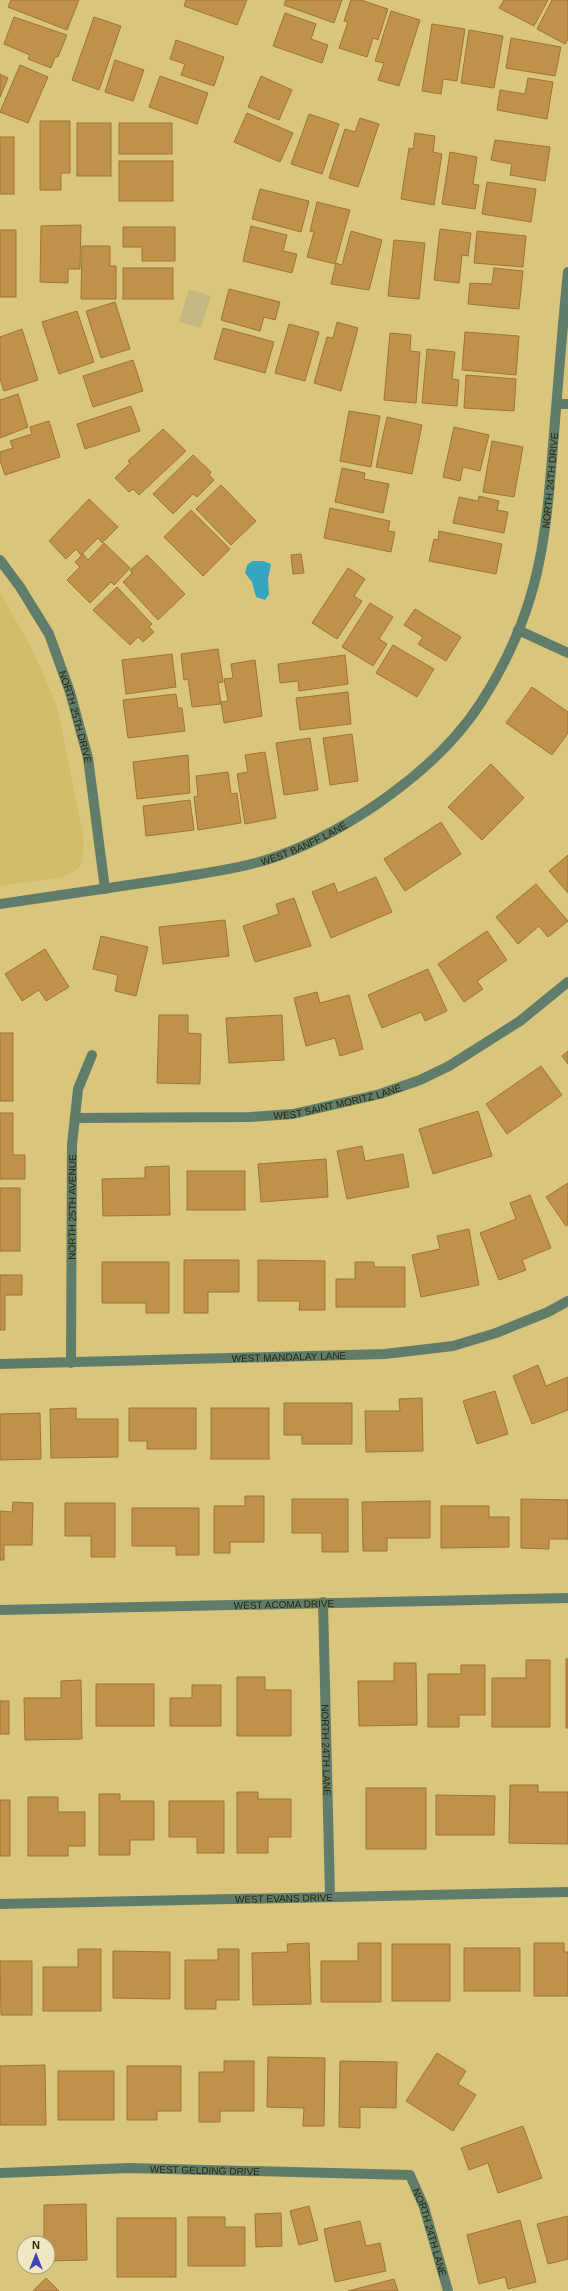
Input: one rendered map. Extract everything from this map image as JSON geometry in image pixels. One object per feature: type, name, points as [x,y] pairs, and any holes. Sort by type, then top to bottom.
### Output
[{"type":"street","name":"NORTH 24TH DRIVE","points":[[518,630],[539,563],[546,517],[568,272]]},
{"type":"street","points":[[556,404],[568,404]]},
{"type":"street","name":"NORTH 25TH DRIVE","points":[[0,560],[20,587],[48,634],[70,692],[88,758],[105,889]]},
{"type":"street","points":[[518,630],[568,653]]},
{"type":"street","name":"WEST BANFF LANE","points":[[0,904],[233,869],[277,857],[319,839],[355,820],[419,771],[456,734],[480,704],[518,630]]},
{"type":"street","name":"WEST SAINT MORITZ LANE","points":[[75,1118],[250,1117],[293,1114],[380,1094],[420,1080],[449,1066],[520,1021],[568,982]]},
{"type":"street","name":"NORTH 25TH AVENUE","points":[[71,1363],[72,1145],[78,1090],[92,1054]]},
{"type":"street","name":"WEST MANDALAY LANE","points":[[0,1364],[385,1354],[454,1346],[496,1333],[548,1312],[568,1301]]},
{"type":"street","name":"WEST ACOMA DRIVE","points":[[0,1610],[568,1598]]},
{"type":"street","name":"NORTH 24TH LANE","points":[[323,1602],[330,1897]]},
{"type":"street","name":"WEST EVANS DRIVE","points":[[0,1904],[568,1892]]},
{"type":"street","name":"WEST GELDING DRIVE","points":[[0,2173],[129,2168],[410,2175]]},
{"type":"street","name":"NORTH 24TH LANE","points":[[410,2175],[424,2207],[448,2291]]},
{"type":"shaded area","points":[[189,289],[211,296],[201,328],[179,322]]},
{"type":"shaded area","points":[[0,592],[33,651],[57,706],[84,839],[82,861],[78,869],[63,877],[0,886]]},
{"type":"water","points":[[252,561],[263,561],[271,564],[268,579],[269,594],[265,600],[256,597],[252,582],[245,573],[247,565]]},
{"type":"building","points":[[11,0],[79,0],[67,30],[8,7]]},
{"type":"building","points":[[186,0],[247,0],[237,25],[184,6]]},
{"type":"building","points":[[286,0],[342,0],[334,23],[284,5]]},
{"type":"building","points":[[351,0],[361,0],[388,9],[378,40],[373,38],[367,57],[339,48],[348,22],[344,21]]},
{"type":"building","points":[[504,0],[548,0],[534,26],[499,8]]},
{"type":"building","points":[[552,0],[568,0],[568,39],[565,44],[537,29]]},
{"type":"building","points":[[391,11],[420,20],[399,86],[378,80],[384,63],[375,61]]},
{"type":"building","points":[[285,13],[316,24],[311,39],[328,45],[322,63],[273,46]]},
{"type":"building","points":[[14,17],[67,35],[58,57],[55,57],[51,68],[28,59],[30,55],[4,44]]},
{"type":"building","points":[[94,17],[121,26],[99,90],[72,80]]},
{"type":"building","points":[[432,24],[465,29],[457,81],[443,79],[441,94],[422,91]]},
{"type":"building","points":[[469,30],[503,36],[494,88],[461,83]]},
{"type":"building","points":[[511,38],[561,47],[555,76],[506,68]]},
{"type":"building","points":[[176,40],[224,57],[214,86],[181,75],[185,64],[170,59]]},
{"type":"building","points":[[115,60],[144,70],[133,101],[105,92]]},
{"type":"building","points":[[20,65],[48,77],[28,123],[0,112]]},
{"type":"building","points":[[0,74],[8,78],[0,97]]},
{"type":"building","points":[[160,76],[208,93],[197,124],[149,107]]},
{"type":"building","points":[[261,76],[292,90],[279,120],[248,107]]},
{"type":"building","points":[[528,78],[553,82],[547,119],[497,110],[500,90],[525,94]]},
{"type":"building","points":[[247,113],[293,133],[280,162],[234,142]]},
{"type":"building","points":[[309,114],[339,124],[322,174],[291,164]]},
{"type":"building","points":[[360,118],[379,124],[358,187],[329,178],[345,129],[355,132]]},
{"type":"building","points":[[40,121],[70,121],[70,173],[61,173],[61,190],[40,190]]},
{"type":"building","points":[[77,123],[111,123],[111,176],[77,176]]},
{"type":"building","points":[[119,123],[172,123],[172,154],[119,154]]},
{"type":"building","points":[[415,133],[435,136],[433,152],[442,154],[434,205],[401,199],[409,148],[413,149]]},
{"type":"building","points":[[0,137],[14,137],[14,194],[0,194]]},
{"type":"building","points":[[495,140],[550,147],[545,181],[510,175],[512,164],[491,160]]},
{"type":"building","points":[[450,152],[477,157],[473,184],[479,185],[475,209],[442,204]]},
{"type":"building","points":[[119,161],[173,161],[173,201],[119,201]]},
{"type":"building","points":[[487,182],[536,189],[531,222],[482,214]]},
{"type":"building","points":[[260,189],[309,201],[301,232],[252,219]]},
{"type":"building","points":[[317,202],[350,210],[335,264],[307,257],[314,232],[310,231]]},
{"type":"building","points":[[81,225],[80,269],[68,269],[68,283],[40,282],[41,226]]},
{"type":"building","points":[[251,226],[287,235],[283,251],[297,254],[292,273],[243,261]]},
{"type":"building","points":[[123,227],[175,227],[175,261],[142,261],[142,247],[123,247]]},
{"type":"building","points":[[440,229],[471,233],[468,256],[462,255],[459,283],[434,280]]},
{"type":"building","points":[[0,230],[16,230],[16,297],[0,297]]},
{"type":"building","points":[[351,231],[382,240],[369,290],[331,284],[336,263],[342,265]]},
{"type":"building","points":[[477,231],[526,236],[523,267],[474,263]]},
{"type":"building","points":[[394,240],[425,243],[419,299],[388,296]]},
{"type":"building","points":[[82,246],[110,246],[110,266],[116,266],[116,299],[81,299]]},
{"type":"building","points":[[123,268],[173,268],[173,299],[123,299]]},
{"type":"building","points":[[494,268],[523,271],[519,309],[468,304],[470,283],[492,284]]},
{"type":"building","points":[[229,289],[280,302],[275,320],[264,317],[260,331],[221,320]]},
{"type":"building","points":[[115,302],[130,349],[101,358],[86,311]]},
{"type":"building","points":[[77,311],[94,362],[59,374],[42,322]]},
{"type":"building","points":[[337,322],[358,328],[341,391],[314,383],[327,337],[333,338]]},
{"type":"building","points":[[289,324],[319,332],[305,381],[275,373]]},
{"type":"building","points":[[223,328],[274,342],[265,373],[214,359]]},
{"type":"building","points":[[22,329],[38,380],[4,391],[0,379],[0,337]]},
{"type":"building","points":[[465,332],[519,336],[516,375],[462,370]]},
{"type":"building","points":[[390,333],[411,335],[410,351],[420,352],[416,403],[384,400]]},
{"type":"building","points":[[427,349],[455,352],[452,379],[459,380],[457,406],[422,403]]},
{"type":"building","points":[[133,360],[143,391],[93,407],[83,376]]},
{"type":"building","points":[[466,375],[516,379],[514,411],[464,408]]},
{"type":"building","points":[[18,394],[28,427],[0,438],[0,400]]},
{"type":"building","points":[[131,406],[140,431],[85,449],[77,424]]},
{"type":"building","points":[[349,411],[380,416],[371,467],[340,461]]},
{"type":"building","points":[[387,417],[422,425],[412,474],[376,467]]},
{"type":"building","points":[[49,421],[60,457],[5,475],[0,460],[0,452],[13,448],[10,441],[32,434],[30,427]]},
{"type":"building","points":[[454,427],[489,435],[480,471],[463,467],[460,481],[443,477]]},
{"type":"building","points":[[163,429],[186,451],[139,495],[133,489],[129,492],[115,478],[130,463],[128,461]]},
{"type":"building","points":[[492,441],[523,447],[514,497],[483,492]]},
{"type":"building","points":[[193,455],[211,472],[209,475],[214,480],[197,497],[193,494],[173,514],[153,494]]},
{"type":"building","points":[[342,468],[365,473],[364,479],[389,484],[383,513],[335,502]]},
{"type":"building","points":[[221,485],[256,521],[231,545],[196,509]]},
{"type":"building","points":[[479,496],[499,501],[497,510],[508,512],[504,533],[453,523],[459,497],[478,501]]},
{"type":"building","points":[[89,499],[118,527],[102,543],[98,538],[81,555],[76,549],[66,559],[49,541]]},
{"type":"building","points":[[330,508],[390,521],[388,531],[395,532],[391,552],[324,538]]},
{"type":"building","points":[[191,510],[230,549],[203,576],[164,537]]},
{"type":"building","points":[[439,531],[502,544],[496,574],[429,561],[434,539],[438,540]]},
{"type":"building","points":[[104,543],[130,568],[114,585],[111,582],[90,603],[67,580],[80,567],[75,562],[83,554],[88,560]]},
{"type":"building","points":[[301,554],[304,573],[293,574],[291,555]]},
{"type":"building","points":[[147,555],[185,594],[158,620],[123,582],[132,573],[130,570]]},
{"type":"building","points":[[348,568],[365,579],[354,596],[362,601],[337,639],[312,623]]},
{"type":"building","points":[[117,587],[152,624],[149,627],[154,632],[143,642],[138,637],[130,645],[93,610]]},
{"type":"building","points":[[370,603],[393,617],[379,639],[387,644],[373,666],[342,647]]},
{"type":"building","points":[[415,609],[461,637],[446,661],[418,644],[423,637],[404,625]]},
{"type":"building","points":[[393,645],[434,669],[417,697],[376,673]]},
{"type":"building","points":[[218,649],[223,682],[218,683],[221,704],[192,707],[188,679],[184,680],[181,654]]},
{"type":"building","points":[[172,654],[176,687],[126,694],[122,660]]},
{"type":"building","points":[[345,655],[348,684],[299,691],[298,681],[280,683],[278,664]]},
{"type":"building","points":[[255,660],[262,716],[224,723],[221,702],[228,701],[224,679],[233,678],[231,664]]},
{"type":"building","points":[[532,687],[568,712],[568,733],[552,755],[506,723]]},
{"type":"building","points":[[348,692],[351,724],[300,730],[296,698]]},
{"type":"building","points":[[176,694],[178,708],[182,708],[185,731],[128,738],[123,700]]},
{"type":"building","points":[[352,734],[358,781],[330,785],[323,738]]},
{"type":"building","points":[[310,738],[318,790],[284,795],[276,743]]},
{"type":"building","points":[[265,752],[276,818],[245,824],[237,774],[248,772],[245,755]]},
{"type":"building","points":[[188,755],[190,793],[137,799],[133,762]]},
{"type":"building","points":[[491,764],[524,798],[482,840],[448,807]]},
{"type":"building","points":[[228,772],[231,794],[237,793],[241,823],[198,830],[194,797],[198,796],[196,776]]},
{"type":"building","points":[[190,800],[194,830],[146,836],[143,806]]},
{"type":"building","points":[[441,822],[461,854],[405,891],[384,859]]},
{"type":"building","points":[[568,855],[568,893],[549,871]]},
{"type":"building","points":[[376,877],[392,912],[331,938],[312,892],[334,883],[338,893]]},
{"type":"building","points":[[536,884],[568,921],[548,937],[539,926],[518,944],[496,917]]},
{"type":"building","points":[[294,898],[311,946],[255,962],[243,926],[279,914],[276,904]]},
{"type":"building","points":[[225,920],[229,956],[163,964],[159,927]]},
{"type":"building","points":[[487,931],[507,960],[477,981],[483,989],[464,1002],[438,964]]},
{"type":"building","points":[[101,936],[148,947],[136,996],[115,991],[118,975],[93,969]]},
{"type":"building","points":[[45,949],[69,987],[46,1001],[39,990],[22,1001],[5,974]]},
{"type":"building","points":[[428,969],[447,1011],[425,1021],[421,1012],[382,1028],[368,995]]},
{"type":"building","points":[[317,992],[320,1003],[349,995],[363,1049],[340,1056],[335,1038],[306,1046],[294,998]]},
{"type":"building","points":[[159,1015],[188,1015],[188,1033],[201,1034],[200,1084],[157,1083]]},
{"type":"building","points":[[282,1015],[284,1060],[229,1063],[226,1018]]},
{"type":"building","points":[[0,1033],[13,1033],[13,1101],[0,1101]]},
{"type":"building","points":[[568,1051],[568,1064],[562,1056]]},
{"type":"building","points":[[541,1066],[562,1095],[507,1134],[486,1104]]},
{"type":"building","points":[[478,1111],[492,1156],[433,1174],[419,1129]]},
{"type":"building","points":[[0,1113],[13,1113],[13,1155],[25,1155],[25,1179],[0,1179]]},
{"type":"building","points":[[362,1146],[365,1161],[403,1154],[409,1187],[347,1199],[337,1151]]},
{"type":"building","points":[[326,1159],[328,1197],[261,1202],[258,1164]]},
{"type":"building","points":[[169,1166],[170,1215],[103,1216],[102,1179],[145,1178],[145,1167]]},
{"type":"building","points":[[187,1171],[245,1171],[245,1210],[187,1210]]},
{"type":"building","points":[[568,1183],[568,1225],[566,1226],[546,1197]]},
{"type":"building","points":[[0,1188],[20,1188],[20,1251],[0,1251]]},
{"type":"building","points":[[530,1195],[551,1248],[522,1260],[526,1270],[499,1280],[480,1233],[516,1219],[510,1203]]},
{"type":"building","points":[[469,1229],[479,1285],[421,1297],[412,1255],[440,1249],[437,1236]]},
{"type":"building","points":[[184,1260],[239,1260],[239,1292],[208,1292],[208,1313],[184,1313]]},
{"type":"building","points":[[258,1260],[325,1261],[325,1310],[299,1310],[300,1301],[258,1301]]},
{"type":"building","points":[[102,1262],[169,1262],[169,1313],[146,1313],[146,1303],[102,1303]]},
{"type":"building","points":[[355,1262],[374,1262],[374,1267],[405,1267],[405,1307],[336,1307],[336,1279],[355,1279]]},
{"type":"building","points":[[0,1275],[22,1275],[22,1295],[5,1295],[5,1330],[0,1330]]},
{"type":"building","points":[[538,1365],[546,1386],[568,1377],[568,1410],[532,1424],[513,1376]]},
{"type":"building","points":[[495,1391],[508,1434],[477,1444],[463,1401]]},
{"type":"building","points":[[422,1398],[423,1451],[366,1452],[365,1411],[400,1411],[399,1399]]},
{"type":"building","points":[[284,1403],[352,1403],[352,1444],[302,1444],[302,1435],[284,1435]]},
{"type":"building","points":[[76,1408],[76,1419],[118,1419],[118,1457],[51,1458],[50,1409]]},
{"type":"building","points":[[129,1408],[196,1408],[196,1449],[147,1449],[147,1441],[129,1441]]},
{"type":"building","points":[[211,1408],[269,1408],[269,1459],[211,1459]]},
{"type":"building","points":[[40,1413],[41,1459],[0,1460],[0,1414]]},
{"type":"building","points":[[245,1496],[264,1496],[264,1542],[230,1542],[230,1553],[214,1553],[214,1506],[245,1506]]},
{"type":"building","points":[[292,1499],[348,1499],[348,1552],[322,1552],[322,1533],[292,1533]]},
{"type":"building","points":[[521,1499],[568,1500],[568,1539],[549,1539],[549,1549],[521,1548]]},
{"type":"building","points":[[430,1501],[430,1538],[387,1538],[387,1551],[363,1551],[362,1502]]},
{"type":"building","points":[[13,1502],[33,1503],[32,1545],[4,1545],[4,1560],[0,1560],[0,1511],[12,1512]]},
{"type":"building","points":[[65,1503],[115,1503],[115,1557],[91,1557],[91,1536],[65,1536]]},
{"type":"building","points":[[441,1506],[489,1506],[489,1517],[509,1517],[509,1547],[441,1548]]},
{"type":"building","points":[[132,1508],[199,1508],[199,1555],[176,1555],[176,1546],[132,1546]]},
{"type":"building","points":[[566,1659],[568,1659],[568,1728],[566,1728]]},
{"type":"building","points":[[526,1660],[550,1660],[550,1727],[492,1727],[492,1678],[526,1678]]},
{"type":"building","points":[[394,1663],[416,1663],[417,1725],[359,1726],[358,1681],[394,1681]]},
{"type":"building","points":[[461,1665],[485,1665],[485,1715],[459,1715],[459,1727],[428,1727],[428,1674],[461,1674]]},
{"type":"building","points":[[237,1677],[265,1677],[265,1690],[291,1690],[291,1736],[237,1736]]},
{"type":"building","points":[[81,1680],[82,1739],[25,1740],[24,1698],[61,1698],[61,1681]]},
{"type":"building","points":[[96,1684],[154,1684],[154,1726],[96,1726]]},
{"type":"building","points":[[192,1685],[221,1685],[221,1726],[170,1726],[170,1698],[192,1698]]},
{"type":"building","points":[[0,1701],[9,1701],[9,1734],[0,1734]]},
{"type":"building","points":[[510,1785],[538,1785],[538,1792],[568,1792],[568,1844],[509,1843]]},
{"type":"building","points":[[366,1788],[426,1788],[426,1849],[366,1849]]},
{"type":"building","points":[[237,1792],[258,1792],[258,1799],[291,1799],[291,1837],[268,1837],[268,1853],[237,1853]]},
{"type":"building","points":[[99,1794],[120,1794],[120,1801],[154,1801],[154,1840],[130,1840],[130,1855],[99,1855]]},
{"type":"building","points":[[436,1795],[495,1796],[494,1835],[436,1835]]},
{"type":"building","points":[[28,1797],[58,1797],[58,1812],[85,1812],[85,1846],[68,1846],[68,1856],[28,1856]]},
{"type":"building","points":[[0,1800],[10,1800],[10,1856],[0,1856]]},
{"type":"building","points":[[169,1801],[224,1801],[224,1853],[197,1853],[197,1837],[169,1837]]},
{"type":"building","points":[[309,1943],[311,2004],[253,2005],[252,1953],[288,1952],[287,1944]]},
{"type":"building","points":[[358,1943],[381,1943],[381,2002],[321,2002],[321,1961],[358,1961]]},
{"type":"building","points":[[534,1943],[564,1943],[564,1952],[568,1952],[568,1996],[534,1996]]},
{"type":"building","points":[[392,1944],[450,1944],[450,2001],[392,2001]]},
{"type":"building","points":[[464,1948],[520,1948],[520,1991],[464,1991]]},
{"type":"building","points":[[78,1949],[101,1949],[101,2011],[43,2011],[43,1967],[78,1967]]},
{"type":"building","points":[[218,1949],[239,1949],[239,2000],[216,2000],[216,2009],[185,2009],[185,1960],[218,1960]]},
{"type":"building","points":[[113,1951],[170,1952],[170,1999],[113,1998]]},
{"type":"building","points":[[0,1961],[32,1961],[32,2015],[1,2015]]},
{"type":"building","points":[[437,2053],[466,2071],[458,2084],[476,2095],[453,2131],[406,2101]]},
{"type":"building","points":[[268,2057],[325,2058],[324,2126],[303,2126],[304,2108],[267,2107]]},
{"type":"building","points":[[224,2061],[254,2061],[254,2111],[220,2111],[220,2122],[199,2122],[199,2072],[224,2072]]},
{"type":"building","points":[[340,2061],[397,2062],[396,2108],[360,2107],[360,2128],[339,2127]]},
{"type":"building","points":[[45,2065],[46,2125],[0,2125],[0,2066]]},
{"type":"building","points":[[127,2066],[181,2066],[181,2111],[157,2111],[157,2120],[127,2120]]},
{"type":"building","points":[[58,2071],[114,2071],[114,2120],[58,2120]]},
{"type":"building","points":[[523,2126],[542,2178],[498,2193],[488,2163],[469,2170],[461,2148]]},
{"type":"building","points":[[86,2204],[87,2260],[56,2261],[56,2235],[44,2235],[44,2205]]},
{"type":"building","points":[[309,2206],[318,2240],[299,2245],[290,2211]]},
{"type":"building","points":[[281,2213],[282,2246],[256,2247],[255,2214]]},
{"type":"building","points":[[568,2216],[568,2259],[548,2264],[537,2224]]},
{"type":"building","points":[[188,2217],[225,2217],[225,2227],[245,2227],[245,2266],[188,2266]]},
{"type":"building","points":[[117,2218],[176,2218],[176,2277],[117,2277]]},
{"type":"building","points":[[520,2220],[536,2282],[508,2289],[505,2277],[479,2284],[467,2235]]},
{"type":"building","points":[[360,2221],[366,2246],[380,2243],[386,2271],[335,2282],[324,2229]]},
{"type":"building","points":[[46,2278],[59,2291],[33,2291]]},
{"type":"building","points":[[394,2279],[398,2291],[348,2291]]}]
